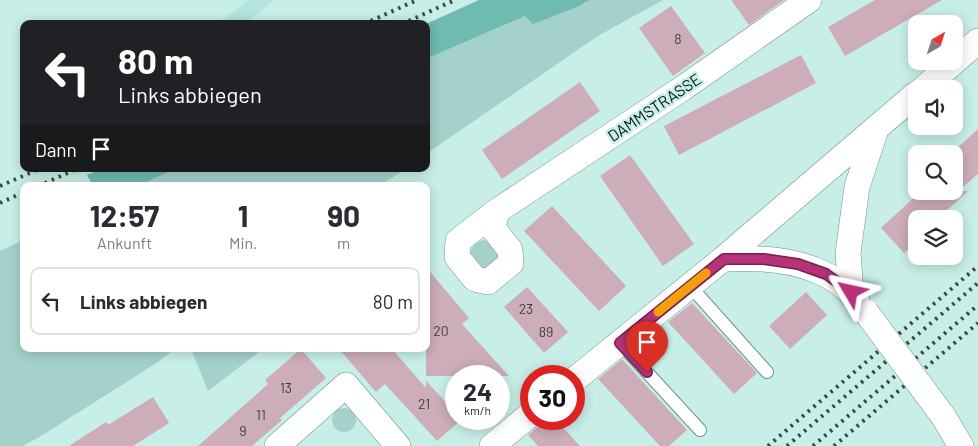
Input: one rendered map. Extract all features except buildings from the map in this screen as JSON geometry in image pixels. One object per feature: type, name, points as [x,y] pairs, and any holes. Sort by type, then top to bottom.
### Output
[{"type":"street","name":"DAMMSTRASSE","points":[[498,211],[683,88],[809,0]]},
{"type":"street","points":[[933,80],[978,41]]},
{"type":"street","points":[[585,371],[724,259],[908,101]]},
{"type":"street","points":[[851,292],[848,253],[857,187],[876,129]]},
{"type":"street","points":[[724,259],[764,259],[798,264],[826,274],[851,292],[943,416],[960,446]]},
{"type":"street","points":[[277,446],[346,385],[398,446]]},
{"type":"street","points":[[492,446],[520,423]]},
{"type":"lane","points":[[690,286],[767,372]]},
{"type":"lane","points":[[620,343],[700,430]]},
{"type":"shaded area","points":[[249,0],[274,0],[250,20],[222,20]]},
{"type":"shaded area","points":[[479,0],[590,0],[533,24],[525,16],[430,57],[430,22]]},
{"type":"shaded area","points":[[590,0],[663,0],[598,36],[430,151],[430,57],[525,16],[577,7]]},
{"type":"shaded area","points":[[94,172],[168,172],[147,182],[91,182],[87,175]]},
{"type":"shaded area","points":[[168,172],[401,172],[386,182],[147,182]]},
{"type":"shaded area","points":[[484,240],[490,241],[499,256],[497,261],[486,269],[481,268],[470,256],[474,245]]},
{"type":"shaded area","points":[[20,242],[20,352],[171,352],[155,364],[23,446],[0,446],[0,251]]},
{"type":"shaded area","points":[[192,352],[259,352],[208,391]]},
{"type":"shaded area","points":[[344,408],[353,411],[356,420],[353,429],[344,432],[335,429],[332,420],[335,411]]},
{"type":"railway","points":[[373,20],[417,0]]},
{"type":"railway","points":[[411,20],[455,0]]},
{"type":"railway","points":[[0,186],[32,172]]},
{"type":"railway","points":[[47,182],[70,172]]},
{"type":"railway","points":[[0,203],[20,194]]},
{"type":"railway","points":[[768,446],[978,266]]},
{"type":"railway","points":[[787,446],[978,283]]},
{"type":"railway","points":[[813,446],[978,305]]},
{"type":"railway","points":[[834,446],[978,323]]},
{"type":"slow traffic","points":[[658,312],[706,273]]},
{"type":"route","points":[[647,372],[620,343],[724,259],[764,259],[798,264],[826,274],[851,292]]}]
